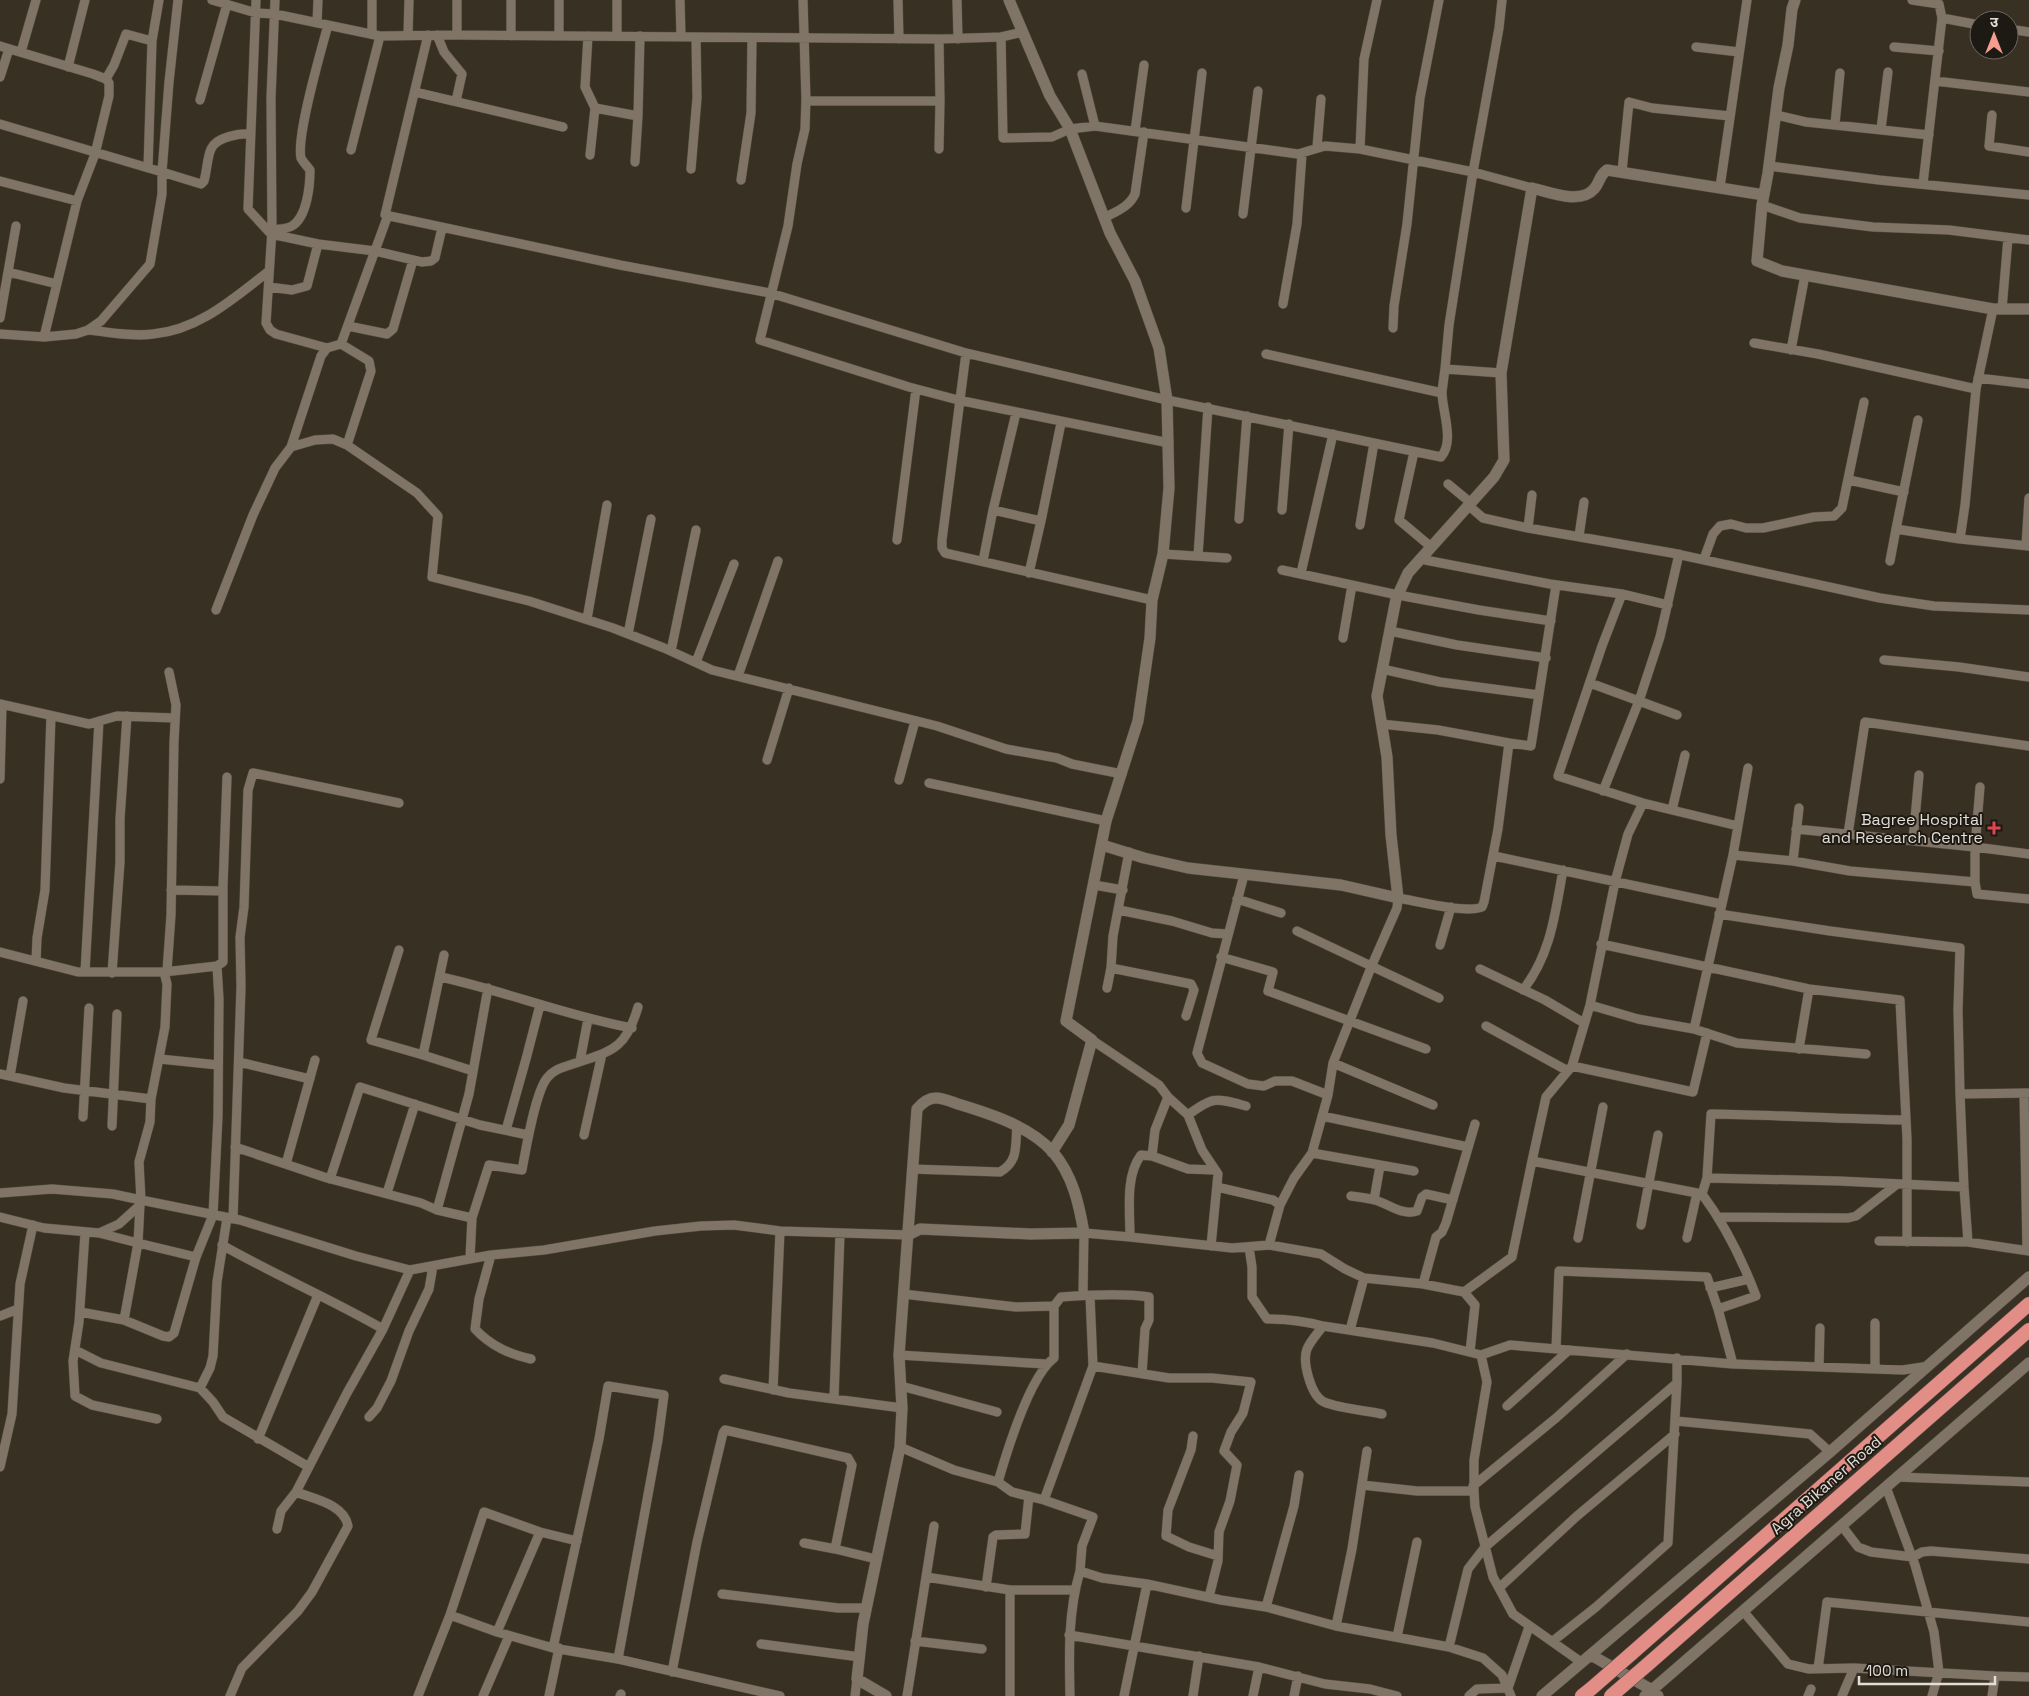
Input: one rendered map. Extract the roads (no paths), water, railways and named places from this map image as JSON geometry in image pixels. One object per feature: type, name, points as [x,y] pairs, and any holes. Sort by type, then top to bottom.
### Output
[{"type":"highway","points":[[1587,1692],[2029,1304]]},
{"type":"highway","name":"Agra Bikaner Road","points":[[1611,1696],[2029,1330]]},
{"type":"street","points":[[21,52],[36,0]]},
{"type":"street","points":[[68,67],[85,0]]},
{"type":"street","points":[[148,168],[152,41],[158,0]]},
{"type":"street","points":[[0,334],[44,337],[76,334],[88,330],[101,321],[150,264],[162,194],[169,82],[178,0]]},
{"type":"street","points":[[212,0],[256,13],[275,14],[376,35],[457,34],[804,39],[958,39],[1001,37],[1023,32]]},
{"type":"street","points":[[256,0],[248,209],[272,232],[318,244],[375,251],[422,262],[431,261],[435,258],[442,228]]},
{"type":"street","points":[[275,0],[271,98],[272,232],[266,323],[270,330],[276,334],[327,348],[341,344],[369,361],[371,371],[348,444]]},
{"type":"street","points":[[317,23],[318,0]]},
{"type":"street","points":[[351,150],[376,35],[372,0]]},
{"type":"street","points":[[408,34],[409,0]]},
{"type":"street","points":[[457,0],[457,34]]},
{"type":"street","points":[[511,0],[511,36]]},
{"type":"street","points":[[559,0],[559,35]]},
{"type":"street","points":[[617,0],[617,36]]},
{"type":"street","points":[[680,0],[681,37]]},
{"type":"street","points":[[803,0],[805,129],[797,164],[788,226],[760,340],[916,389],[958,400],[1169,444]]},
{"type":"street","points":[[898,0],[899,39]]},
{"type":"street","points":[[958,0],[958,39]]},
{"type":"street","points":[[1009,0],[1050,96],[1070,129],[1110,233],[1135,281],[1159,348],[1167,400],[1169,488],[1162,554],[1152,600],[1150,638],[1138,721],[1106,822],[1066,1021],[1159,1085],[1168,1097],[1188,1115],[1202,1150],[1218,1174],[1211,1246]]},
{"type":"street","points":[[1360,149],[1364,59],[1377,0]]},
{"type":"street","points":[[1393,328],[1420,98],[1439,0]]},
{"type":"street","points":[[433,34],[415,92],[385,215],[770,294],[966,353],[1167,400],[1441,457],[1445,452],[1447,438],[1442,393],[1449,325],[1473,172],[1499,28],[1502,0]]},
{"type":"street","points":[[1720,187],[1747,0]]},
{"type":"street","points":[[1795,0],[1792,9],[1763,200],[1757,261],[1782,271],[1997,309],[2029,309]]},
{"type":"street","points":[[1912,0],[1939,2],[1942,18],[1923,184]]},
{"type":"street","points":[[200,100],[226,4]]},
{"type":"street","points":[[1942,18],[1969,23]]},
{"type":"street","points":[[272,232],[292,226],[301,216],[306,200],[310,170],[302,160],[301,149],[306,118],[328,25]]},
{"type":"street","points":[[106,79],[114,65],[126,34],[152,41]]},
{"type":"street","points":[[433,34],[444,52],[462,74],[456,101]]},
{"type":"street","points":[[588,36],[585,87],[595,108],[590,155]]},
{"type":"street","points":[[635,162],[640,36]]},
{"type":"street","points":[[691,169],[697,98],[696,37]]},
{"type":"street","points":[[1001,37],[1003,138],[1052,138],[1070,129],[1095,126],[1302,154],[1317,147],[1325,146],[1360,149],[1473,172],[1532,188],[1576,197],[1588,195],[1595,188],[1602,174],[1607,170],[1622,171],[1648,177],[1720,187],[1763,200],[1800,218],[1855,225],[1949,230],[2029,240]]},
{"type":"street","points":[[741,180],[751,113],[752,38]]},
{"type":"street","points":[[939,39],[939,149]]},
{"type":"street","points":[[0,46],[106,79],[109,84],[109,96],[95,154],[77,201],[44,337]]},
{"type":"street","points":[[1696,47],[1739,52]]},
{"type":"street","points":[[1894,47],[1939,51]]},
{"type":"street","points":[[0,77],[9,49]]},
{"type":"street","points":[[1104,218],[1129,205],[1135,194],[1144,65]]},
{"type":"street","points":[[1881,129],[1888,72]]},
{"type":"street","points":[[1835,124],[1840,73]]},
{"type":"street","points":[[1082,74],[1095,126]]},
{"type":"street","points":[[1186,208],[1202,74]]},
{"type":"street","points":[[1935,81],[2029,92]]},
{"type":"street","points":[[1242,214],[1258,91]]},
{"type":"street","points":[[415,92],[562,127]]},
{"type":"street","points":[[806,97],[806,101],[940,101]]},
{"type":"street","points":[[1317,147],[1320,99]]},
{"type":"street","points":[[1622,171],[1629,102],[1652,108],[1730,116]]},
{"type":"street","points":[[595,108],[638,116]]},
{"type":"street","points":[[1776,115],[1806,122],[1930,135]]},
{"type":"street","points":[[1992,116],[1989,146],[2029,152]]},
{"type":"street","points":[[0,124],[95,154],[201,184],[204,181],[212,148],[216,143],[239,133],[251,134]]},
{"type":"street","points":[[1284,304],[1297,224],[1302,154]]},
{"type":"street","points":[[1769,166],[2029,195]]},
{"type":"street","points":[[0,181],[77,201]]},
{"type":"street","points":[[1269,1245],[1280,1205],[1294,1178],[1312,1152],[1328,1095],[1333,1063],[1397,908],[1398,898],[1391,835],[1387,757],[1376,696],[1398,595],[1408,573],[1494,476],[1504,460],[1501,373],[1532,188]]},
{"type":"street","points":[[341,344],[388,215]]},
{"type":"street","points":[[0,318],[16,226]]},
{"type":"street","points":[[1960,538],[1966,505],[1976,389],[1997,309],[2008,238]]},
{"type":"street","points":[[269,286],[292,290],[306,286],[318,244]]},
{"type":"street","points":[[348,326],[380,334],[387,334],[393,329],[413,260]]},
{"type":"street","points":[[88,330],[153,334],[188,325],[213,314],[270,271]]},
{"type":"street","points":[[8,272],[57,284]]},
{"type":"street","points":[[1792,350],[1806,275]]},
{"type":"street","points":[[1754,343],[1976,389]]},
{"type":"street","points":[[216,610],[253,515],[275,468],[291,447],[321,356],[327,348]]},
{"type":"street","points":[[966,353],[958,400],[942,548],[945,553],[1152,600]]},
{"type":"street","points":[[1266,354],[1442,393]]},
{"type":"street","points":[[1445,369],[1501,373]]},
{"type":"street","points":[[1978,378],[2029,384]]},
{"type":"street","points":[[897,540],[916,389]]},
{"type":"street","points":[[1704,560],[1713,534],[1720,526],[1731,524],[1746,528],[1764,528],[1814,517],[1834,516],[1842,508],[1864,402]]},
{"type":"street","points":[[1198,556],[1208,407]]},
{"type":"street","points":[[983,561],[1016,413]]},
{"type":"street","points":[[1239,518],[1247,416]]},
{"type":"street","points":[[1890,561],[1918,420]]},
{"type":"street","points":[[1029,573],[1061,422]]},
{"type":"street","points":[[1282,510],[1289,424]]},
{"type":"street","points":[[1301,573],[1333,434]]},
{"type":"street","points":[[291,447],[315,440],[333,439],[348,444],[417,493],[438,516],[432,577],[529,601],[587,619],[671,651],[712,670],[937,726],[1006,749],[1057,758],[1072,764],[1122,774]]},
{"type":"street","points":[[1360,525],[1374,444]]},
{"type":"street","points":[[1414,452],[1399,520],[1430,546]]},
{"type":"street","points":[[1849,480],[1904,492]]},
{"type":"street","points":[[1448,484],[1484,518],[1528,528],[1680,554],[1880,598],[1934,606],[2029,610]]},
{"type":"street","points":[[1528,528],[1532,495]]},
{"type":"street","points":[[1896,529],[2028,546],[2029,498]]},
{"type":"street","points":[[1579,536],[1584,502]]},
{"type":"street","points":[[587,619],[607,505]]},
{"type":"street","points":[[993,510],[1041,521]]},
{"type":"street","points":[[628,634],[651,519]]},
{"type":"street","points":[[671,651],[696,530]]},
{"type":"street","points":[[1162,554],[1226,558]]},
{"type":"street","points":[[1603,791],[1639,701],[1660,637],[1680,554]]},
{"type":"street","points":[[1420,559],[1556,585],[1622,594],[1668,605]]},
{"type":"street","points":[[738,676],[778,561]]},
{"type":"street","points":[[696,662],[734,564]]},
{"type":"street","points":[[1282,570],[1398,595],[1551,621]]},
{"type":"street","points":[[1343,638],[1352,585]]},
{"type":"street","points":[[1381,724],[1438,730],[1531,746],[1556,585]]},
{"type":"street","points":[[1622,594],[1558,776],[1643,803],[1738,826]]},
{"type":"street","points":[[1390,631],[1457,645],[1546,658]]},
{"type":"street","points":[[1884,660],[1959,667],[2029,677]]},
{"type":"street","points":[[1382,669],[1440,682],[1539,695]]},
{"type":"street","points":[[124,1320],[138,1243],[141,1203],[139,1162],[150,1122],[151,1099],[160,1059],[167,1000],[165,972],[170,890],[176,705],[169,672]]},
{"type":"street","points":[[1590,683],[1677,716]]},
{"type":"street","points":[[767,760],[789,688]]},
{"type":"street","points":[[0,779],[1,705],[89,724],[117,716],[175,718]]},
{"type":"street","points":[[36,961],[37,938],[45,890],[51,716]]},
{"type":"street","points":[[112,973],[127,716]]},
{"type":"street","points":[[85,972],[99,721]]},
{"type":"street","points":[[899,780],[915,721]]},
{"type":"street","points":[[1848,834],[1865,722],[2029,746]]},
{"type":"street","points":[[1102,845],[1144,858],[1188,868],[1341,885],[1398,898],[1451,907],[1477,909],[1482,907],[1494,856],[1509,743]]},
{"type":"street","points":[[1672,810],[1685,755]]},
{"type":"street","points":[[1694,1029],[1733,855],[1748,768]]},
{"type":"street","points":[[200,1388],[210,1368],[222,1244],[230,1218],[239,1062],[240,937],[244,907],[248,790],[253,773],[398,803]]},
{"type":"street","points":[[1913,840],[1919,775]]},
{"type":"street","points":[[0,952],[85,972],[165,972],[217,966],[223,962],[223,891],[227,777]]},
{"type":"street","points":[[929,783],[1106,822]]},
{"type":"street","points":[[1980,787],[1975,847],[1977,894],[2029,899]]},
{"type":"street","points":[[1464,1292],[1512,1257],[1546,1096],[1570,1069],[1590,1005],[1601,944],[1628,834],[1643,803]]},
{"type":"street","points":[[1793,861],[1799,808]]},
{"type":"street","points":[[1796,829],[1913,840],[2029,854]]},
{"type":"street","points":[[1107,988],[1129,852]]},
{"type":"street","points":[[1733,855],[1793,861],[1850,871],[1975,882]]},
{"type":"street","points":[[1494,856],[1721,904]]},
{"type":"street","points":[[1523,990],[1545,954],[1556,912],[1563,870]]},
{"type":"street","points":[[1244,875],[1197,1053],[1202,1063],[1248,1084],[1264,1086],[1275,1081],[1292,1081],[1328,1095]]},
{"type":"street","points":[[1094,885],[1123,890]]},
{"type":"street","points":[[170,890],[223,891]]},
{"type":"street","points":[[1237,899],[1281,913]]},
{"type":"street","points":[[1440,945],[1451,907]]},
{"type":"street","points":[[1119,910],[1172,921],[1212,933],[1227,934]]},
{"type":"street","points":[[1719,914],[1960,948],[1958,1010],[1960,1094],[1968,1242]]},
{"type":"street","points":[[1297,931],[1439,998]]},
{"type":"street","points":[[1601,944],[1809,989],[1900,1000],[1906,1120],[1908,1242]]},
{"type":"street","points":[[399,950],[371,1040],[473,1071]]},
{"type":"street","points":[[423,1055],[444,955]]},
{"type":"street","points":[[1221,957],[1273,972],[1268,991],[1426,1049]]},
{"type":"street","points":[[80,1312],[124,1320],[163,1336],[169,1337],[174,1333],[196,1257],[214,1215],[217,1170],[219,999],[217,966]]},
{"type":"street","points":[[1111,968],[1191,984],[1194,990],[1186,1016]]},
{"type":"street","points":[[1480,969],[1584,1023]]},
{"type":"street","points":[[440,977],[488,988],[588,1019],[632,1028]]},
{"type":"street","points":[[437,1210],[463,1118],[488,988]]},
{"type":"street","points":[[1799,1049],[1809,989]]},
{"type":"street","points":[[23,1002],[5,1075],[64,1088],[151,1099]]},
{"type":"street","points":[[506,1130],[540,1005]]},
{"type":"street","points":[[1590,1005],[1638,1019],[1694,1029],[1737,1043],[1866,1054]]},
{"type":"street","points":[[470,1258],[472,1218],[489,1165],[522,1170],[528,1135],[546,1079],[553,1071],[609,1052],[632,1028],[638,1007]]},
{"type":"street","points":[[83,1117],[89,1008]]},
{"type":"street","points":[[112,1126],[117,1014]]},
{"type":"street","points":[[580,1061],[588,1019]]},
{"type":"street","points":[[1486,1026],[1570,1069],[1693,1092],[1707,1033]]},
{"type":"street","points":[[1052,1152],[1069,1125],[1092,1040]]},
{"type":"street","points":[[584,1135],[602,1054]]},
{"type":"street","points":[[160,1059],[218,1065]]},
{"type":"street","points":[[286,1164],[315,1060]]},
{"type":"street","points":[[239,1062],[310,1079]]},
{"type":"street","points":[[1333,1063],[1433,1105]]},
{"type":"street","points":[[330,1179],[360,1088],[528,1135]]},
{"type":"street","points":[[1879,1241],[1968,1242],[2028,1250],[2027,1093],[1960,1094]]},
{"type":"street","points":[[1152,1156],[1155,1130],[1168,1097]]},
{"type":"street","points":[[855,1696],[866,1608],[900,1448],[902,1408],[899,1355],[917,1109],[931,1098],[938,1098],[970,1107],[1017,1125],[1033,1135],[1052,1152],[1069,1176],[1080,1204],[1084,1233],[1086,1296],[1093,1366],[1044,1500]]},
{"type":"street","points":[[1188,1115],[1210,1100],[1217,1099],[1246,1106]]},
{"type":"street","points":[[387,1193],[415,1104]]},
{"type":"street","points":[[1578,1238],[1603,1107]]},
{"type":"street","points":[[1687,1238],[1699,1193],[1707,1178],[1711,1114],[1906,1120]]},
{"type":"street","points":[[1322,1116],[1468,1147]]},
{"type":"street","points":[[1423,1284],[1436,1237],[1442,1232],[1453,1200],[1475,1124]]},
{"type":"street","points":[[912,1169],[1000,1172],[1009,1167],[1015,1156],[1017,1125]]},
{"type":"street","points":[[1642,1225],[1658,1135]]},
{"type":"street","points":[[235,1147],[330,1179],[387,1193],[437,1210],[472,1218]]},
{"type":"street","points":[[1312,1152],[1414,1171]]},
{"type":"street","points":[[1130,1236],[1130,1202],[1134,1164],[1141,1155],[1152,1156],[1188,1169],[1214,1170]]},
{"type":"street","points":[[1532,1162],[1699,1193],[1719,1217],[1743,1262],[1756,1296],[1718,1310]]},
{"type":"street","points":[[1374,1200],[1380,1166]]},
{"type":"street","points":[[1707,1178],[1839,1181],[1964,1187]]},
{"type":"street","points":[[1719,1217],[1848,1218],[1856,1216],[1896,1185]]},
{"type":"street","points":[[1217,1187],[1273,1200],[1280,1205]]},
{"type":"street","points":[[0,1194],[52,1189],[113,1194],[141,1203],[230,1218],[356,1256],[410,1270],[490,1254],[544,1250],[655,1231],[701,1226],[734,1225],[780,1231],[840,1234],[908,1235],[920,1229],[1030,1234],[1084,1233],[1130,1236],[1232,1248],[1269,1245],[1321,1254],[1364,1278],[1423,1284],[1464,1292],[1475,1305],[1470,1352]]},
{"type":"street","points":[[1351,1196],[1374,1200],[1398,1210],[1412,1212],[1417,1211],[1422,1197],[1426,1194],[1453,1200]]},
{"type":"street","points":[[99,1233],[119,1224],[141,1203]]},
{"type":"street","points":[[0,1217],[33,1225],[85,1233],[99,1233],[196,1257]]},
{"type":"street","points":[[0,1467],[12,1414],[20,1284],[33,1225]]},
{"type":"street","points":[[773,1390],[780,1231]]},
{"type":"street","points":[[85,1233],[80,1312],[73,1361],[75,1396],[92,1404],[157,1419]]},
{"type":"street","points":[[834,1398],[840,1234]]},
{"type":"street","points":[[222,1244],[318,1295],[344,1306],[383,1329]]},
{"type":"street","points":[[1249,1247],[1252,1268],[1252,1297],[1267,1319],[1287,1319],[1434,1343],[1481,1355],[1510,1345],[1733,1364],[1903,1370],[1930,1366]]},
{"type":"street","points":[[490,1254],[479,1300],[475,1329],[485,1340],[512,1354],[531,1359]]},
{"type":"street","points":[[369,1417],[377,1408],[391,1381],[409,1332],[429,1289],[433,1266]]},
{"type":"street","points":[[277,1529],[281,1511],[296,1492],[309,1468],[383,1329],[410,1270]]},
{"type":"street","points":[[1556,1349],[1559,1271],[1706,1277],[1718,1310],[1733,1364]]},
{"type":"street","points":[[1542,1696],[1930,1366],[2029,1277]]},
{"type":"street","points":[[1350,1330],[1364,1278]]},
{"type":"street","points":[[1710,1288],[1750,1278]]},
{"type":"street","points":[[903,1294],[1016,1308],[1054,1306]]},
{"type":"street","points":[[998,1482],[1034,1384],[1046,1364],[1054,1358],[1054,1306],[1061,1297],[1131,1294],[1150,1297],[1149,1320],[1145,1329],[1142,1374]]},
{"type":"street","points":[[258,1439],[318,1295]]},
{"type":"street","points":[[0,1316],[18,1309]]},
{"type":"street","points":[[1875,1323],[1875,1369]]},
{"type":"street","points":[[1323,1326],[1306,1350],[1309,1379],[1316,1394],[1324,1402],[1382,1414]]},
{"type":"street","points":[[1819,1367],[1820,1328]]},
{"type":"street","points":[[75,1350],[101,1363],[200,1388],[223,1417],[309,1468]]},
{"type":"street","points":[[1507,1406],[1569,1350]]},
{"type":"street","points":[[1362,1485],[1417,1491],[1473,1488],[1556,1418],[1627,1354]]},
{"type":"street","points":[[899,1355],[1046,1364]]},
{"type":"street","points":[[1481,1355],[1487,1382],[1474,1460],[1473,1488],[1475,1507],[1493,1577],[1513,1614],[1581,1662]]},
{"type":"street","points":[[1553,1641],[1596,1607],[1668,1543],[1676,1421],[1677,1358]]},
{"type":"street","points":[[1591,1655],[1651,1694],[1743,1611],[2029,1363]]},
{"type":"street","points":[[1093,1366],[1169,1378],[1212,1378],[1251,1382],[1243,1413],[1231,1432],[1224,1451],[1237,1465],[1230,1501],[1219,1532],[1218,1556],[1209,1597]]},
{"type":"street","points":[[724,1379],[773,1390],[902,1408]]},
{"type":"street","points":[[1449,1647],[1468,1569],[1485,1547],[1677,1383]]},
{"type":"street","points":[[549,1696],[556,1648],[608,1386],[664,1395],[648,1497],[618,1658]]},
{"type":"street","points":[[901,1386],[997,1412]]},
{"type":"street","points":[[1676,1421],[1810,1434],[1830,1452]]},
{"type":"street","points":[[672,1672],[697,1542],[725,1430],[848,1458],[851,1461],[852,1465],[836,1549]]},
{"type":"street","points":[[1499,1588],[1578,1516],[1675,1434]]},
{"type":"street","points":[[1193,1436],[1191,1450],[1168,1510],[1166,1536],[1189,1547],[1218,1556]]},
{"type":"street","points":[[900,1448],[954,1470],[998,1482],[1012,1492],[1044,1500],[1092,1518],[1082,1546],[1080,1571],[1074,1590],[1069,1635],[1070,1696]]},
{"type":"street","points":[[1336,1626],[1367,1451]]},
{"type":"street","points":[[1266,1607],[1294,1506],[1299,1475]]},
{"type":"street","points":[[1897,1478],[2029,1482]]},
{"type":"street","points":[[1886,1488],[1912,1557],[1934,1632],[1939,1672],[1932,1696]]},
{"type":"street","points":[[230,1696],[242,1668],[298,1611],[312,1592],[348,1526],[346,1518],[340,1510],[296,1492]]},
{"type":"street","points":[[986,1587],[994,1536],[1025,1534],[1029,1496]]},
{"type":"street","points":[[418,1696],[450,1615],[484,1512],[540,1532],[577,1541]]},
{"type":"street","points":[[907,1696],[934,1526]]},
{"type":"street","points":[[1842,1526],[1858,1547],[1871,1552],[1912,1557],[1922,1552],[1931,1551],[2029,1559]]},
{"type":"street","points":[[497,1632],[540,1532]]},
{"type":"street","points":[[1397,1638],[1417,1542]]},
{"type":"street","points":[[804,1543],[876,1559]]},
{"type":"street","points":[[1080,1571],[1102,1578],[1147,1584],[1266,1607],[1336,1626],[1449,1647],[1483,1658],[1502,1675],[1510,1692]]},
{"type":"street","points":[[926,1577],[1010,1590],[1074,1590]]},
{"type":"street","points":[[1124,1696],[1147,1584]]},
{"type":"street","points":[[1010,1590],[1010,1696]]},
{"type":"street","points":[[722,1594],[838,1608],[866,1608]]},
{"type":"street","points":[[1818,1669],[1827,1602],[2029,1622]]},
{"type":"street","points":[[1743,1611],[1788,1664],[1809,1669],[1854,1668],[2029,1677]]},
{"type":"street","points":[[450,1615],[509,1636],[556,1648],[618,1658],[780,1696]]},
{"type":"street","points":[[1510,1692],[1528,1626]]},
{"type":"street","points":[[1069,1635],[1199,1656],[1298,1676],[1325,1684],[1370,1689],[1397,1696]]},
{"type":"street","points":[[483,1696],[509,1636]]},
{"type":"street","points":[[915,1641],[982,1648]]},
{"type":"street","points":[[761,1644],[860,1658]]},
{"type":"street","points":[[1192,1696],[1199,1656]]},
{"type":"street","points":[[1253,1696],[1259,1668]]},
{"type":"street","points":[[1842,1696],[1854,1668]]},
{"type":"street","points":[[1294,1696],[1298,1676]]},
{"type":"street","points":[[1992,1696],[1995,1676]]},
{"type":"street","points":[[857,1679],[886,1696]]},
{"type":"street","points":[[734,1696],[735,1686]]},
{"type":"street","points":[[1469,1696],[1477,1688],[1510,1692]]},
{"type":"place","name":"Bagree Hospital and Research Centre","points":[[1994,828]]}]
